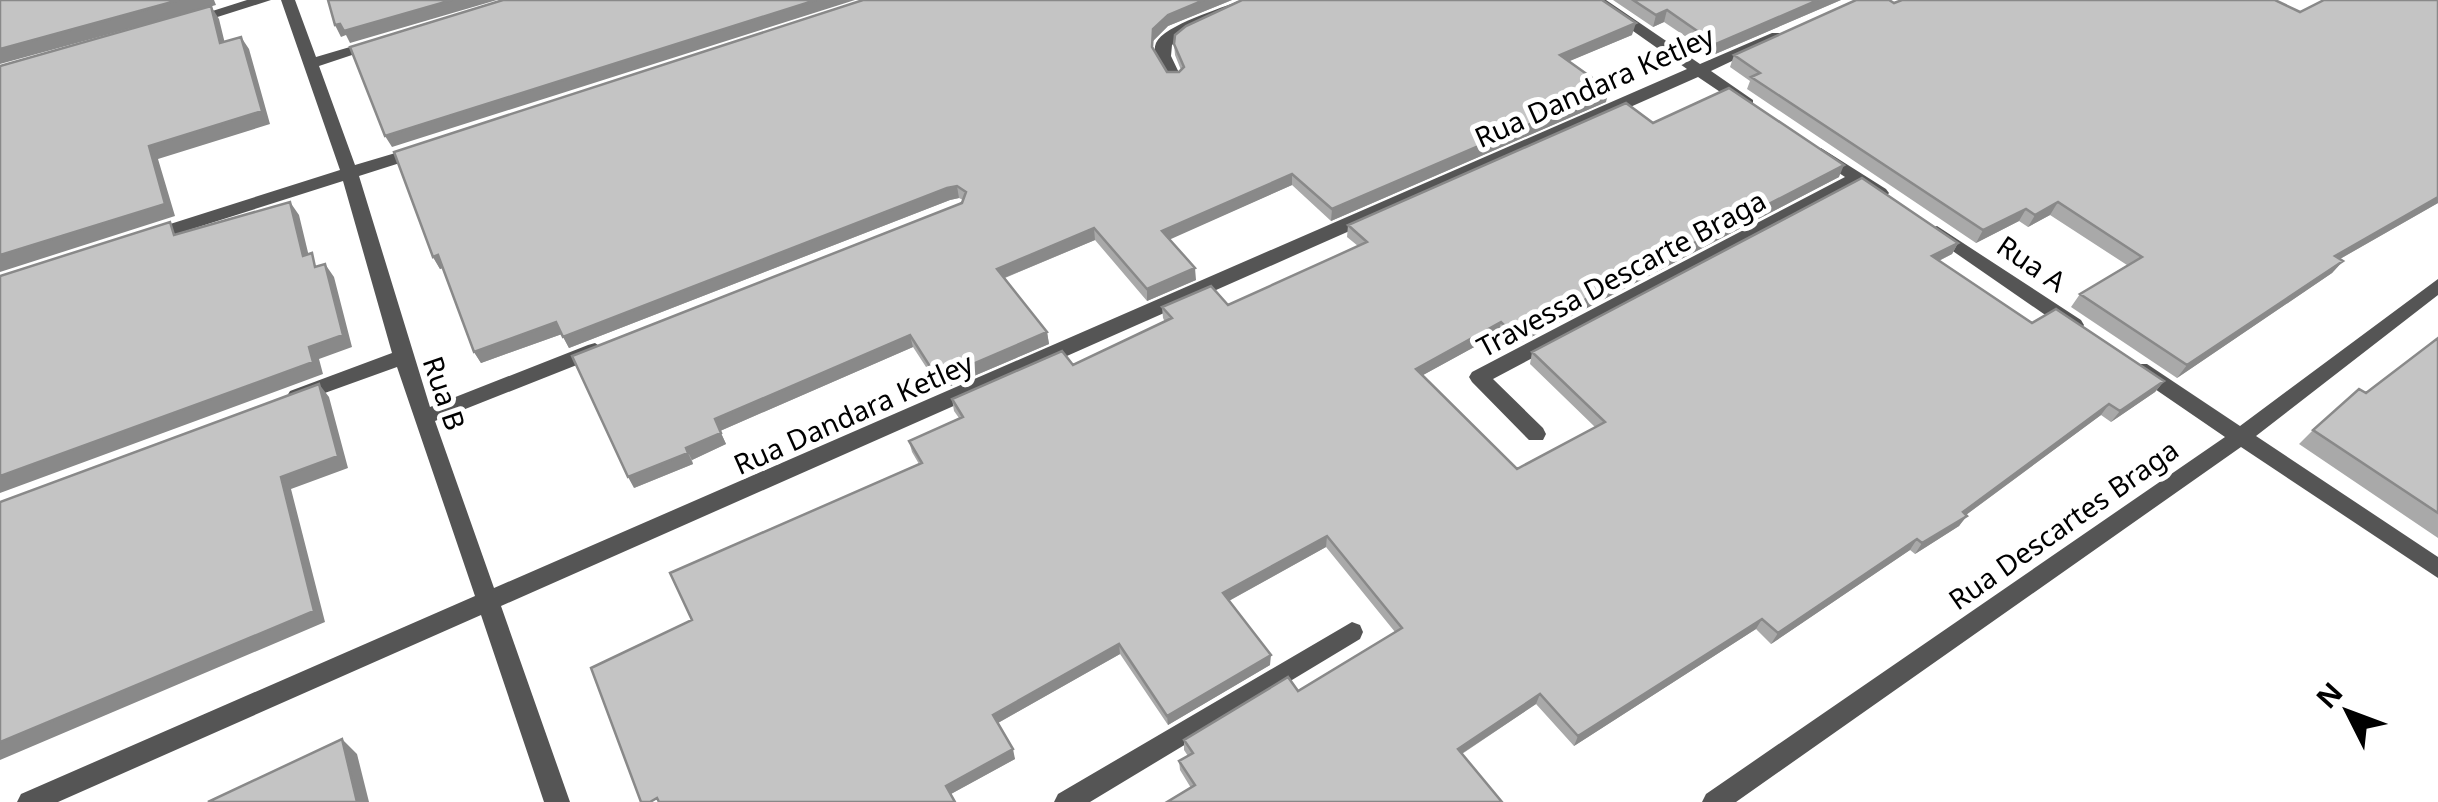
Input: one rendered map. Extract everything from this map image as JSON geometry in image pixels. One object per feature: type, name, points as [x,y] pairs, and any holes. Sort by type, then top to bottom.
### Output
[{"type":"street","points":[[170,26],[264,0]]},
{"type":"street","name":"Rua B","points":[[288,0],[350,174],[403,357],[557,802]]},
{"type":"street","points":[[1173,77],[1163,56],[1164,43],[1179,31],[1254,0]]},
{"type":"street","points":[[1596,0],[1762,113]]},
{"type":"street","name":"Rua Dandara Ketley","points":[[30,802],[1789,31]]},
{"type":"street","points":[[312,63],[401,37]]},
{"type":"street","points":[[129,243],[445,143]]},
{"type":"street","points":[[1810,146],[1889,200]]},
{"type":"street","name":"Travessa Descarte Braga","points":[[1536,434],[1479,378],[1857,178]]},
{"type":"street","name":"Rua A","points":[[1921,221],[2097,340]]},
{"type":"street","name":"Rua Descartes Braga","points":[[1715,802],[2240,437],[2438,286]]},
{"type":"street","points":[[425,418],[608,345]]},
{"type":"street","points":[[275,404],[403,357]]},
{"type":"street","points":[[2128,361],[2438,568]]},
{"type":"street","points":[[1067,802],[1352,632]]},
{"type":"building","points":[[0,0],[179,0],[0,49]]},
{"type":"building","points":[[328,0],[452,0],[344,31],[340,24],[335,25]]},
{"type":"building","points":[[503,0],[816,0],[385,136],[350,47]]},
{"type":"building","points":[[863,0],[1204,0],[1168,15],[1153,29],[1152,47],[1167,72],[1179,72],[1184,67],[1174,44],[1175,35],[1242,0],[1602,0],[1636,23],[1560,55],[1609,90],[1332,209],[1292,174],[1162,231],[1195,268],[1147,289],[1094,228],[997,269],[1047,332],[938,379],[910,335],[715,419],[721,433],[686,448],[688,453],[628,477],[572,356],[962,203],[966,192],[957,186],[947,188],[563,337],[556,322],[474,352],[394,152]]},
{"type":"building","points":[[1633,0],[1818,0],[1716,44],[1667,10],[1656,15]]},
{"type":"building","points":[[1856,0],[2275,0],[2300,12],[2324,0],[2438,0],[2438,197],[2335,256],[2343,261],[2187,365],[2080,294],[2142,257],[2058,202],[2035,215],[2026,209],[1983,230],[1751,77],[1760,73],[1734,55]]},
{"type":"building","points":[[211,6],[220,43],[241,37],[262,111],[149,146],[165,204],[0,255],[0,66]]},
{"type":"building","points":[[1729,88],[1844,165],[1515,336],[1501,322],[1416,369],[1517,469],[1605,422],[1532,352],[1862,178],[1958,243],[1932,256],[2032,323],[2056,309],[2164,381],[2120,411],[2109,404],[1963,512],[1967,516],[1922,543],[1917,539],[1778,633],[1762,619],[1578,736],[1540,694],[1458,749],[1502,802],[1167,802],[1195,785],[1179,761],[1193,753],[1184,740],[1288,677],[1298,691],[1402,628],[1327,536],[1223,593],[1271,655],[1167,716],[1119,644],[993,715],[1013,749],[946,786],[955,802],[659,802],[657,798],[641,802],[591,668],[692,620],[670,573],[922,463],[909,441],[963,417],[952,399],[1062,351],[1073,365],[1172,318],[1162,307],[1211,286],[1228,305],[1367,242],[1348,225],[1626,103],[1653,123]]},
{"type":"building","points":[[290,202],[303,256],[312,253],[315,267],[325,264],[343,335],[309,347],[313,362],[0,476],[0,276],[170,222],[174,235]]},
{"type":"building","points":[[2438,338],[2438,513],[2313,430],[2359,389],[2366,393]]},
{"type":"building","points":[[319,384],[338,456],[281,477],[314,611],[0,742],[0,502]]},
{"type":"building","points":[[342,739],[357,802],[208,802]]}]
